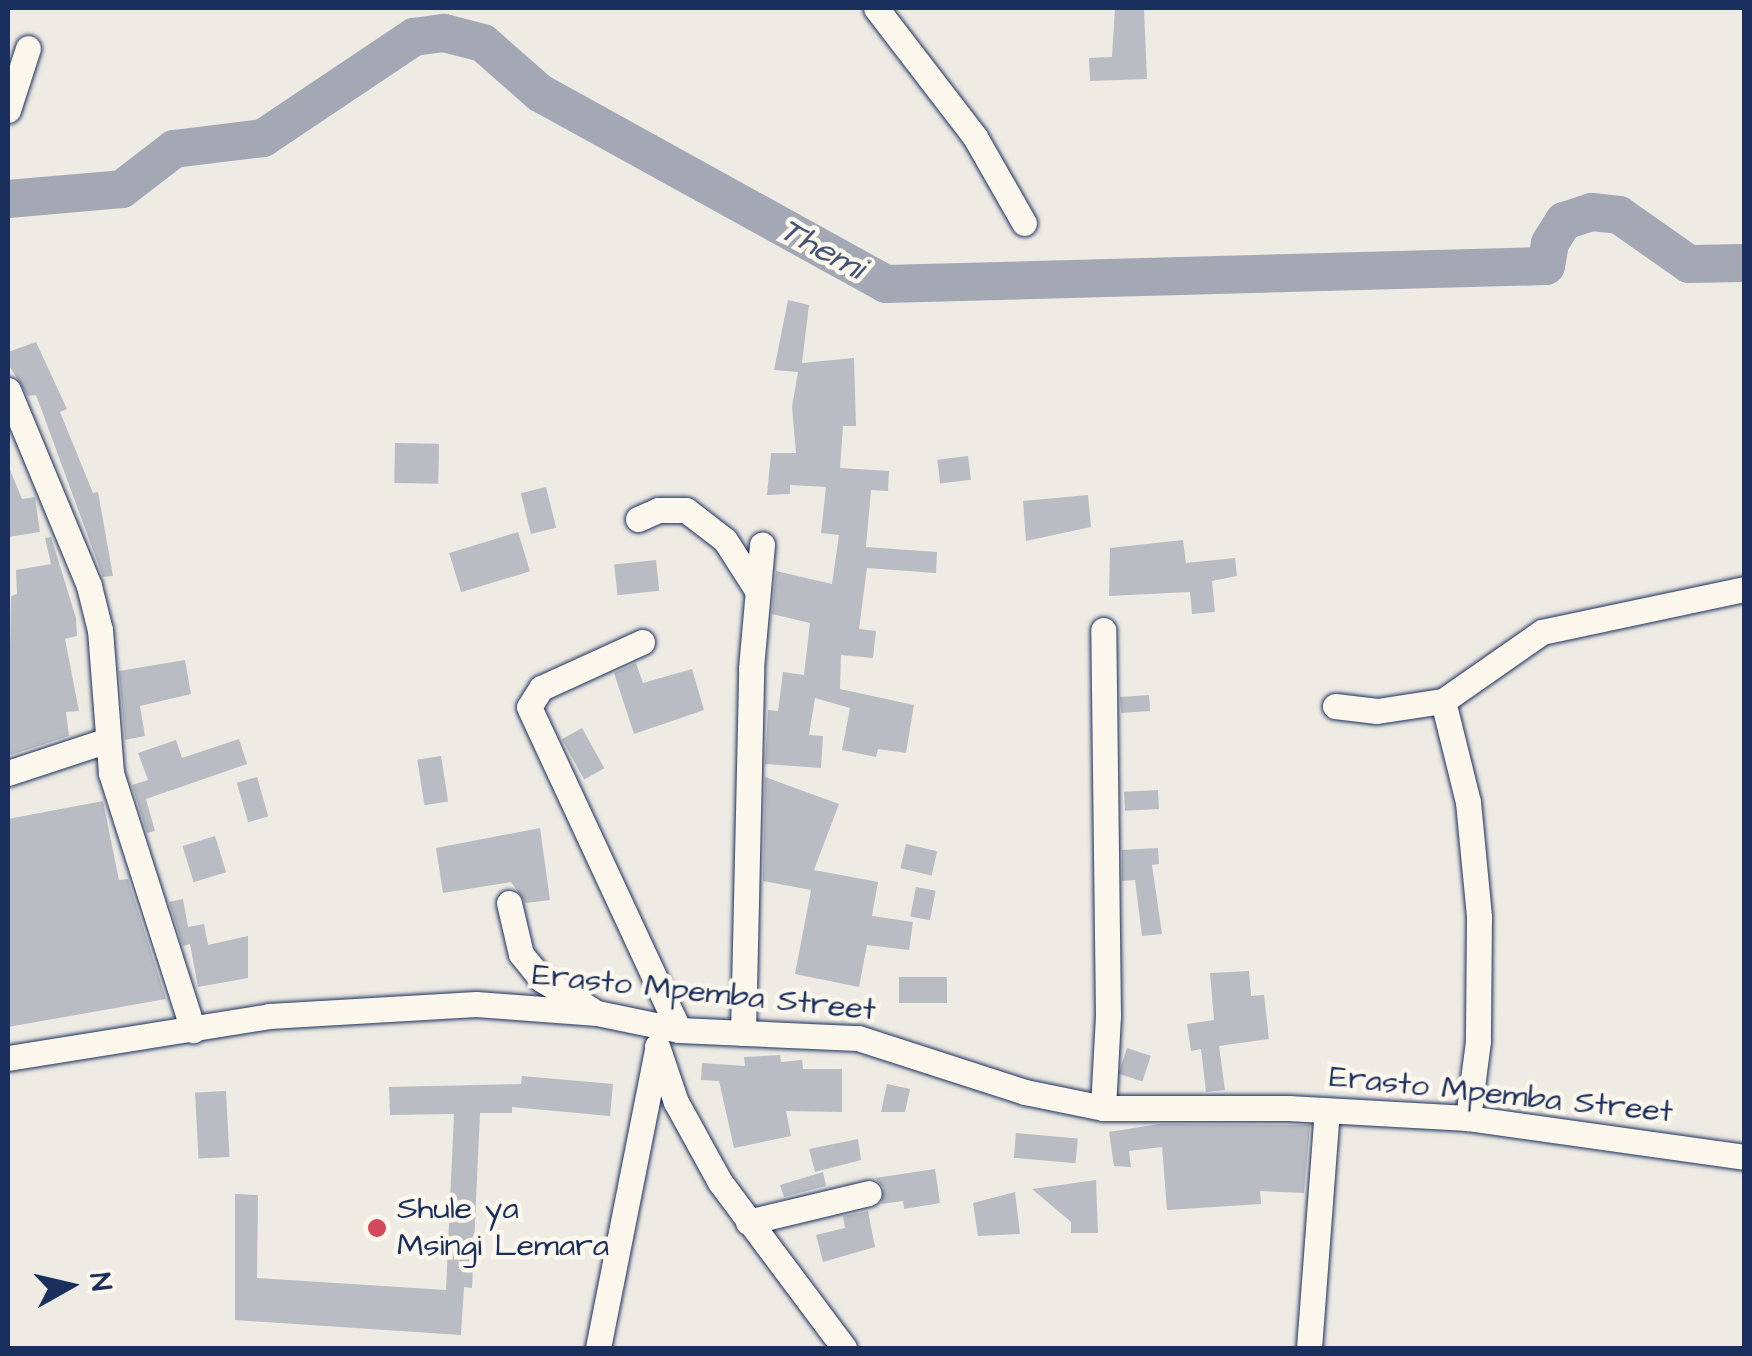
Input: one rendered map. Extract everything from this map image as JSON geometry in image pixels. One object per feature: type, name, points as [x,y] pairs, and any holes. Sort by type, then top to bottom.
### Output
[{"type":"street","points":[[876,8],[975,137],[1024,223]]},
{"type":"street","points":[[8,110],[28,48]]},
{"type":"street","points":[[8,390],[88,586],[100,630],[106,740],[119,805],[193,1030]]},
{"type":"street","points":[[638,519],[658,510],[686,510],[725,540],[757,590]]},
{"type":"street","points":[[743,1033],[757,590],[762,544]]},
{"type":"street","points":[[1335,706],[1377,711],[1443,702],[1542,632],[1744,589]]},
{"type":"street","points":[[1103,1108],[1108,1016],[1104,630]]},
{"type":"street","points":[[642,642],[541,688],[529,708],[665,1034],[676,1102],[748,1222],[844,1348]]},
{"type":"street","points":[[1443,702],[1468,802],[1478,917],[1480,1007],[1468,1118]]},
{"type":"street","points":[[8,773],[106,740]]},
{"type":"street","points":[[509,903],[512,935],[541,979],[596,1013]]},
{"type":"street","name":"Erasto Mpemba Street","points":[[8,1058],[270,1016],[411,1004],[596,1013],[665,1034],[743,1033],[886,1044],[1025,1092],[1103,1108],[1327,1110],[1468,1118],[1744,1157]]},
{"type":"street","points":[[598,1348],[665,1034]]},
{"type":"street","points":[[1309,1348],[1327,1110]]},
{"type":"street","points":[[748,1222],[869,1193]]},
{"type":"building","points":[[1115,8],[1144,8],[1147,79],[1090,81],[1089,58],[1112,57]]},
{"type":"building","points":[[788,300],[809,305],[802,363],[854,358],[856,426],[843,426],[840,468],[889,471],[888,491],[871,490],[866,547],[937,552],[936,573],[867,568],[859,629],[876,631],[873,658],[841,655],[840,689],[914,705],[906,753],[878,749],[876,757],[842,750],[850,708],[815,698],[809,735],[823,736],[821,768],[765,764],[768,710],[778,711],[783,672],[804,675],[810,623],[772,614],[776,571],[832,584],[839,535],[821,533],[826,487],[790,485],[790,494],[767,495],[771,453],[796,453],[792,407],[798,372],[774,370]]},
{"type":"building","points":[[36,342],[67,409],[60,412],[93,493],[98,492],[113,576],[103,577],[36,395],[28,396],[8,364],[8,352]]},
{"type":"building","points":[[395,443],[439,444],[438,484],[394,483]]},
{"type":"building","points":[[968,456],[971,480],[940,484],[937,460]]},
{"type":"building","points":[[8,465],[22,499],[35,497],[40,532],[8,537]]},
{"type":"building","points":[[546,487],[556,528],[531,534],[521,493]]},
{"type":"building","points":[[1088,495],[1091,527],[1026,541],[1023,501]]},
{"type":"building","points":[[518,532],[530,571],[461,592],[449,553]]},
{"type":"building","points":[[51,537],[76,618],[77,636],[65,639],[79,711],[66,712],[69,736],[8,756],[11,596],[17,594],[16,570],[51,564],[45,538]]},
{"type":"building","points":[[1183,540],[1186,563],[1235,558],[1237,576],[1212,581],[1215,612],[1192,614],[1190,592],[1109,596],[1110,548]]},
{"type":"building","points":[[656,560],[659,591],[617,595],[614,564]]},
{"type":"building","points":[[185,660],[191,694],[140,706],[145,736],[125,740],[119,671]]},
{"type":"building","points":[[636,663],[643,683],[692,669],[704,710],[634,734],[614,673]]},
{"type":"building","points":[[1149,695],[1150,711],[1121,713],[1120,697]]},
{"type":"building","points":[[582,728],[604,768],[584,779],[562,739]]},
{"type":"building","points":[[239,739],[247,764],[146,799],[155,831],[147,833],[132,785],[148,780],[138,753],[176,740],[182,758]]},
{"type":"building","points":[[441,756],[448,801],[424,805],[417,760]]},
{"type":"building","points":[[257,777],[268,816],[248,822],[237,783]]},
{"type":"building","points":[[765,777],[839,804],[814,870],[878,882],[872,916],[913,922],[909,950],[867,945],[859,987],[795,974],[811,890],[763,881]]},
{"type":"building","points":[[1158,790],[1159,809],[1125,811],[1124,792]]},
{"type":"building","points":[[103,801],[119,880],[128,879],[166,999],[8,1027],[8,819]]},
{"type":"building","points":[[540,828],[550,900],[526,903],[511,882],[443,893],[436,848]]},
{"type":"building","points":[[215,836],[226,872],[194,882],[182,846]]},
{"type":"building","points":[[906,844],[937,851],[932,876],[900,868]]},
{"type":"building","points":[[1158,848],[1159,864],[1152,865],[1162,934],[1142,936],[1135,880],[1122,881],[1122,850]]},
{"type":"building","points":[[916,887],[936,891],[930,920],[910,916]]},
{"type":"building","points":[[183,899],[188,927],[204,924],[208,945],[248,936],[248,978],[198,987],[190,944],[183,946],[169,902]]},
{"type":"building","points":[[1249,971],[1251,996],[1264,995],[1269,1039],[1219,1046],[1225,1090],[1206,1092],[1201,1049],[1191,1051],[1187,1024],[1214,1020],[1210,973]]},
{"type":"building","points":[[899,977],[947,977],[947,1003],[899,1003]]},
{"type":"building","points":[[1127,1048],[1151,1056],[1142,1081],[1119,1074]]},
{"type":"building","points":[[780,1055],[781,1062],[802,1060],[803,1069],[842,1069],[842,1112],[786,1111],[791,1136],[734,1148],[719,1081],[701,1080],[702,1063],[745,1066],[744,1057]]},
{"type":"building","points":[[522,1076],[613,1084],[610,1116],[512,1107],[512,1113],[480,1113],[472,1288],[464,1287],[461,1335],[235,1320],[235,1194],[258,1195],[257,1278],[446,1290],[454,1114],[390,1115],[389,1087],[521,1084]]},
{"type":"building","points":[[887,1084],[910,1089],[905,1112],[881,1112]]},
{"type":"building","points":[[226,1091],[229,1157],[198,1159],[195,1093]]},
{"type":"building","points":[[1159,1124],[1310,1125],[1304,1193],[1260,1191],[1261,1204],[1167,1210],[1162,1147],[1129,1151],[1131,1167],[1114,1166],[1109,1132]]},
{"type":"building","points":[[1016,1133],[1078,1138],[1076,1163],[1014,1158]]},
{"type":"building","points":[[858,1139],[861,1160],[815,1172],[809,1149]]},
{"type":"building","points":[[935,1169],[940,1203],[904,1209],[903,1201],[881,1204],[884,1188],[875,1178]]},
{"type":"building","points":[[823,1172],[826,1186],[784,1197],[780,1185]]},
{"type":"building","points":[[1096,1180],[1098,1233],[1071,1233],[1071,1222],[1032,1189]]},
{"type":"building","points":[[1015,1192],[1020,1234],[978,1236],[973,1203]]},
{"type":"building","points":[[868,1211],[875,1247],[823,1262],[816,1235],[845,1228],[843,1216]]},
{"type":"waterway","name":"Themi","points":[[8,199],[122,189],[174,149],[263,138],[414,37],[444,33],[483,43],[540,93],[886,284],[1546,266],[1550,243],[1564,221],[1592,212],[1619,215],[1689,264],[1744,263]]},
{"type":"place","name":"Shule ya Msingi Lemara","points":[[377,1228]]}]
